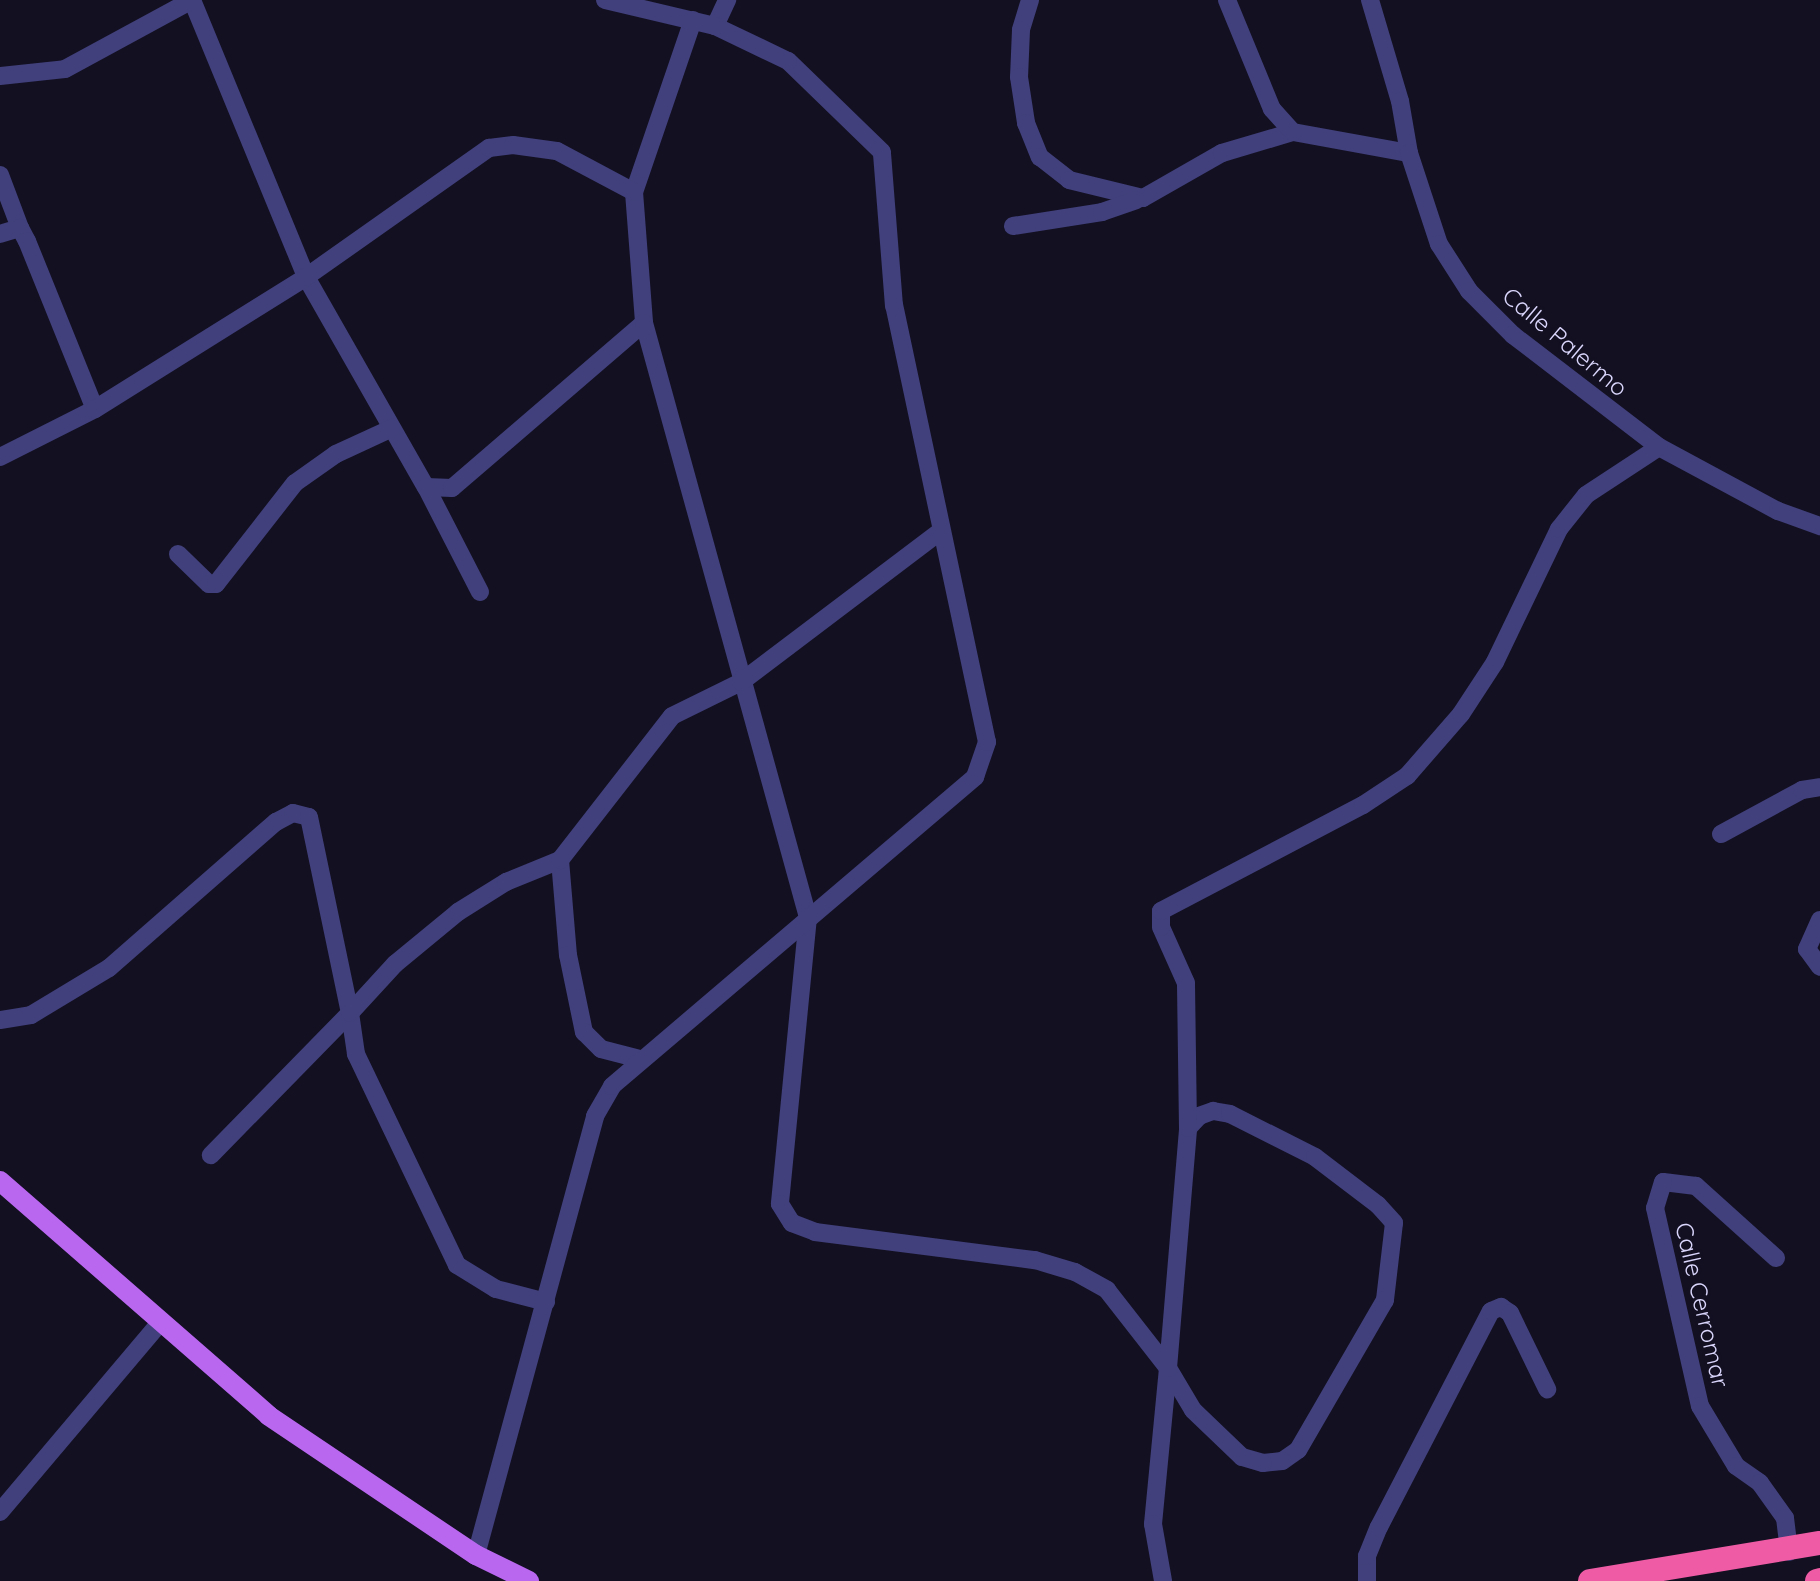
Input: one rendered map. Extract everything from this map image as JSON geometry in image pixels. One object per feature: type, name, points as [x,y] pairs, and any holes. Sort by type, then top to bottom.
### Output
[{"type":"highway","points":[[1590,1581],[1789,1552],[1820,1543]]},
{"type":"main road","points":[[0,1181],[159,1324],[269,1416],[476,1555],[529,1581]]},
{"type":"street","points":[[0,76],[65,69],[192,0],[306,277],[390,429],[426,487],[480,592]]},
{"type":"street","points":[[476,1555],[595,1116],[612,1086],[640,1059],[677,1034],[808,917],[975,777],[985,760],[987,742],[892,295],[882,152],[788,61],[715,26],[605,0]]},
{"type":"street","points":[[715,26],[727,0]]},
{"type":"street","points":[[1030,0],[1021,30],[1019,77],[1026,123],[1040,157],[1069,180],[1143,198]]},
{"type":"street","points":[[1227,0],[1272,109],[1293,132]]},
{"type":"street","name":"Calle Palermo","points":[[1370,0],[1400,101],[1409,153],[1439,244],[1469,291],[1513,335],[1659,447],[1778,511],[1820,526]]},
{"type":"street","points":[[693,20],[634,192],[644,323],[808,917],[780,1204],[792,1223],[815,1232],[1035,1260],[1075,1272],[1107,1290],[1168,1368],[1193,1410],[1242,1457],[1263,1463],[1282,1461],[1298,1450],[1385,1300],[1396,1236],[1394,1223],[1378,1205],[1315,1157],[1230,1114],[1199,1116],[1188,1128]]},
{"type":"street","points":[[1013,226],[1102,212],[1143,198],[1222,153],[1293,132],[1409,153]]},
{"type":"street","points":[[0,457],[95,409],[306,277],[489,148],[513,145],[557,151],[634,192]]},
{"type":"street","points":[[0,175],[95,409]]},
{"type":"street","points":[[0,234],[20,228]]},
{"type":"street","points":[[426,487],[452,488],[644,323]]},
{"type":"street","points":[[178,554],[209,584],[216,584],[295,483],[336,454],[390,429]]},
{"type":"street","points":[[1163,1581],[1153,1524],[1188,1128],[1186,983],[1161,927],[1161,911],[1363,805],[1407,776],[1461,714],[1495,662],[1559,529],[1586,495],[1659,447]]},
{"type":"street","points":[[211,1155],[395,964],[458,912],[506,882],[560,860],[672,716],[741,682],[941,531]]},
{"type":"street","points":[[1721,834],[1802,790],[1820,787]]},
{"type":"street","points":[[0,1020],[31,1015],[109,968],[293,813],[309,817],[356,1054],[457,1265],[496,1289],[546,1302]]},
{"type":"street","points":[[560,860],[568,955],[584,1032],[601,1049],[640,1059]]},
{"type":"street","points":[[1820,920],[1807,949],[1820,967]]},
{"type":"street","name":"Calle Cerromar","points":[[1776,1258],[1696,1186],[1663,1182],[1655,1208],[1700,1406],[1719,1445],[1736,1466],[1760,1483],[1785,1518],[1789,1552]]},
{"type":"street","points":[[1367,1581],[1367,1556],[1379,1527],[1491,1311],[1501,1307],[1510,1313],[1547,1389]]},
{"type":"street","points":[[0,1512],[159,1324]]}]
